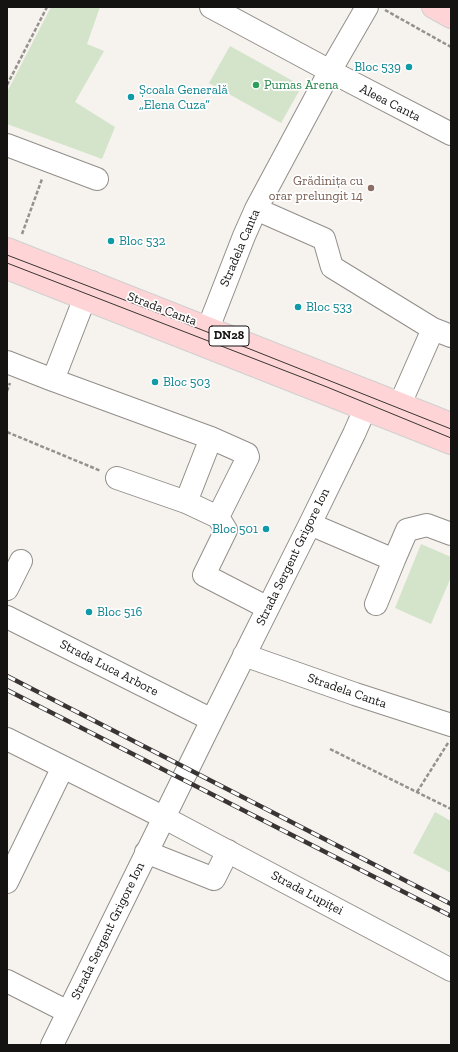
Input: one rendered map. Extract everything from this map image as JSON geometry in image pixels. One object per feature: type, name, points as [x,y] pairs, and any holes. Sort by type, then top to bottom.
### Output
[{"type":"main road","points":[[433,7],[451,17]]},
{"type":"main road","name":"Strada Canta","points":[[10,256],[88,290],[368,401],[451,443]]},
{"type":"main road","name":"Strada Canta","points":[[368,401],[400,404],[451,424]]},
{"type":"street","name":"Aleea Canta","points":[[210,7],[330,72],[451,134]]},
{"type":"street","name":"Stradela Canta","points":[[205,336],[256,209],[367,7]]},
{"type":"street","points":[[7,145],[97,180]]},
{"type":"street","points":[[256,209],[324,239],[332,267],[442,333],[400,404]]},
{"type":"street","points":[[53,380],[88,290]]},
{"type":"street","points":[[7,362],[211,438],[247,454],[248,457],[218,517]]},
{"type":"street","name":"Strada Sergent Grigore Ion","points":[[52,1045],[146,852],[310,524],[368,401]]},
{"type":"street","points":[[186,502],[211,438]]},
{"type":"street","points":[[117,478],[186,502],[218,517],[226,530],[204,574],[268,608]]},
{"type":"street","points":[[310,524],[394,560]]},
{"type":"street","points":[[376,604],[407,530],[427,525],[451,534]]},
{"type":"street","points":[[7,589],[22,561]]},
{"type":"street","name":"Strada Luca Arbore","points":[[7,617],[212,720]]},
{"type":"street","name":"Stradela Canta","points":[[244,655],[355,694],[451,725]]},
{"type":"street","name":"Strada Lupiței","points":[[7,739],[164,817],[451,970]]},
{"type":"street","points":[[7,882],[63,767]]},
{"type":"street","points":[[146,852],[214,879],[228,852]]},
{"type":"street","points":[[7,981],[68,1012]]},
{"type":"path","points":[[7,85],[48,7]]},
{"type":"path","points":[[380,7],[451,47]]},
{"type":"path","points":[[10,256],[49,161]]},
{"type":"path","points":[[7,432],[117,478]]},
{"type":"path","points":[[417,792],[451,738]]},
{"type":"path","points":[[330,749],[451,809]]},
{"type":"green space","points":[[51,7],[100,7],[87,44],[104,51],[75,102],[115,127],[102,159],[7,124],[7,92]]},
{"type":"green space","name":"Pumas Arena","points":[[230,46],[302,86],[281,123],[209,83]]},
{"type":"green space","points":[[421,544],[451,557],[451,577],[431,624],[395,608]]},
{"type":"green space","points":[[435,812],[451,821],[451,873],[413,853]]},
{"type":"tram line","points":[[7,255],[182,322],[451,429]]},
{"type":"tram line","points":[[7,263],[327,387],[451,438]]},
{"type":"railway","points":[[7,676],[451,904]]},
{"type":"railway","points":[[7,690],[451,916]]},
{"type":"place","name":"Bloc 539","points":[[409,67]]},
{"type":"place","name":"Pumas Arena","points":[[256,85]]},
{"type":"place","name":"Școala Generală „Elena Cuza”","points":[[131,97]]},
{"type":"place","name":"Grădinița cu orar prelungit 14","points":[[371,188]]},
{"type":"place","name":"Bloc 532","points":[[111,241]]},
{"type":"place","name":"Bloc 533","points":[[298,307]]},
{"type":"place","name":"Bloc 503","points":[[155,382]]},
{"type":"place","name":"Bloc 501","points":[[266,529]]},
{"type":"place","name":"Bloc 516","points":[[89,612]]}]
